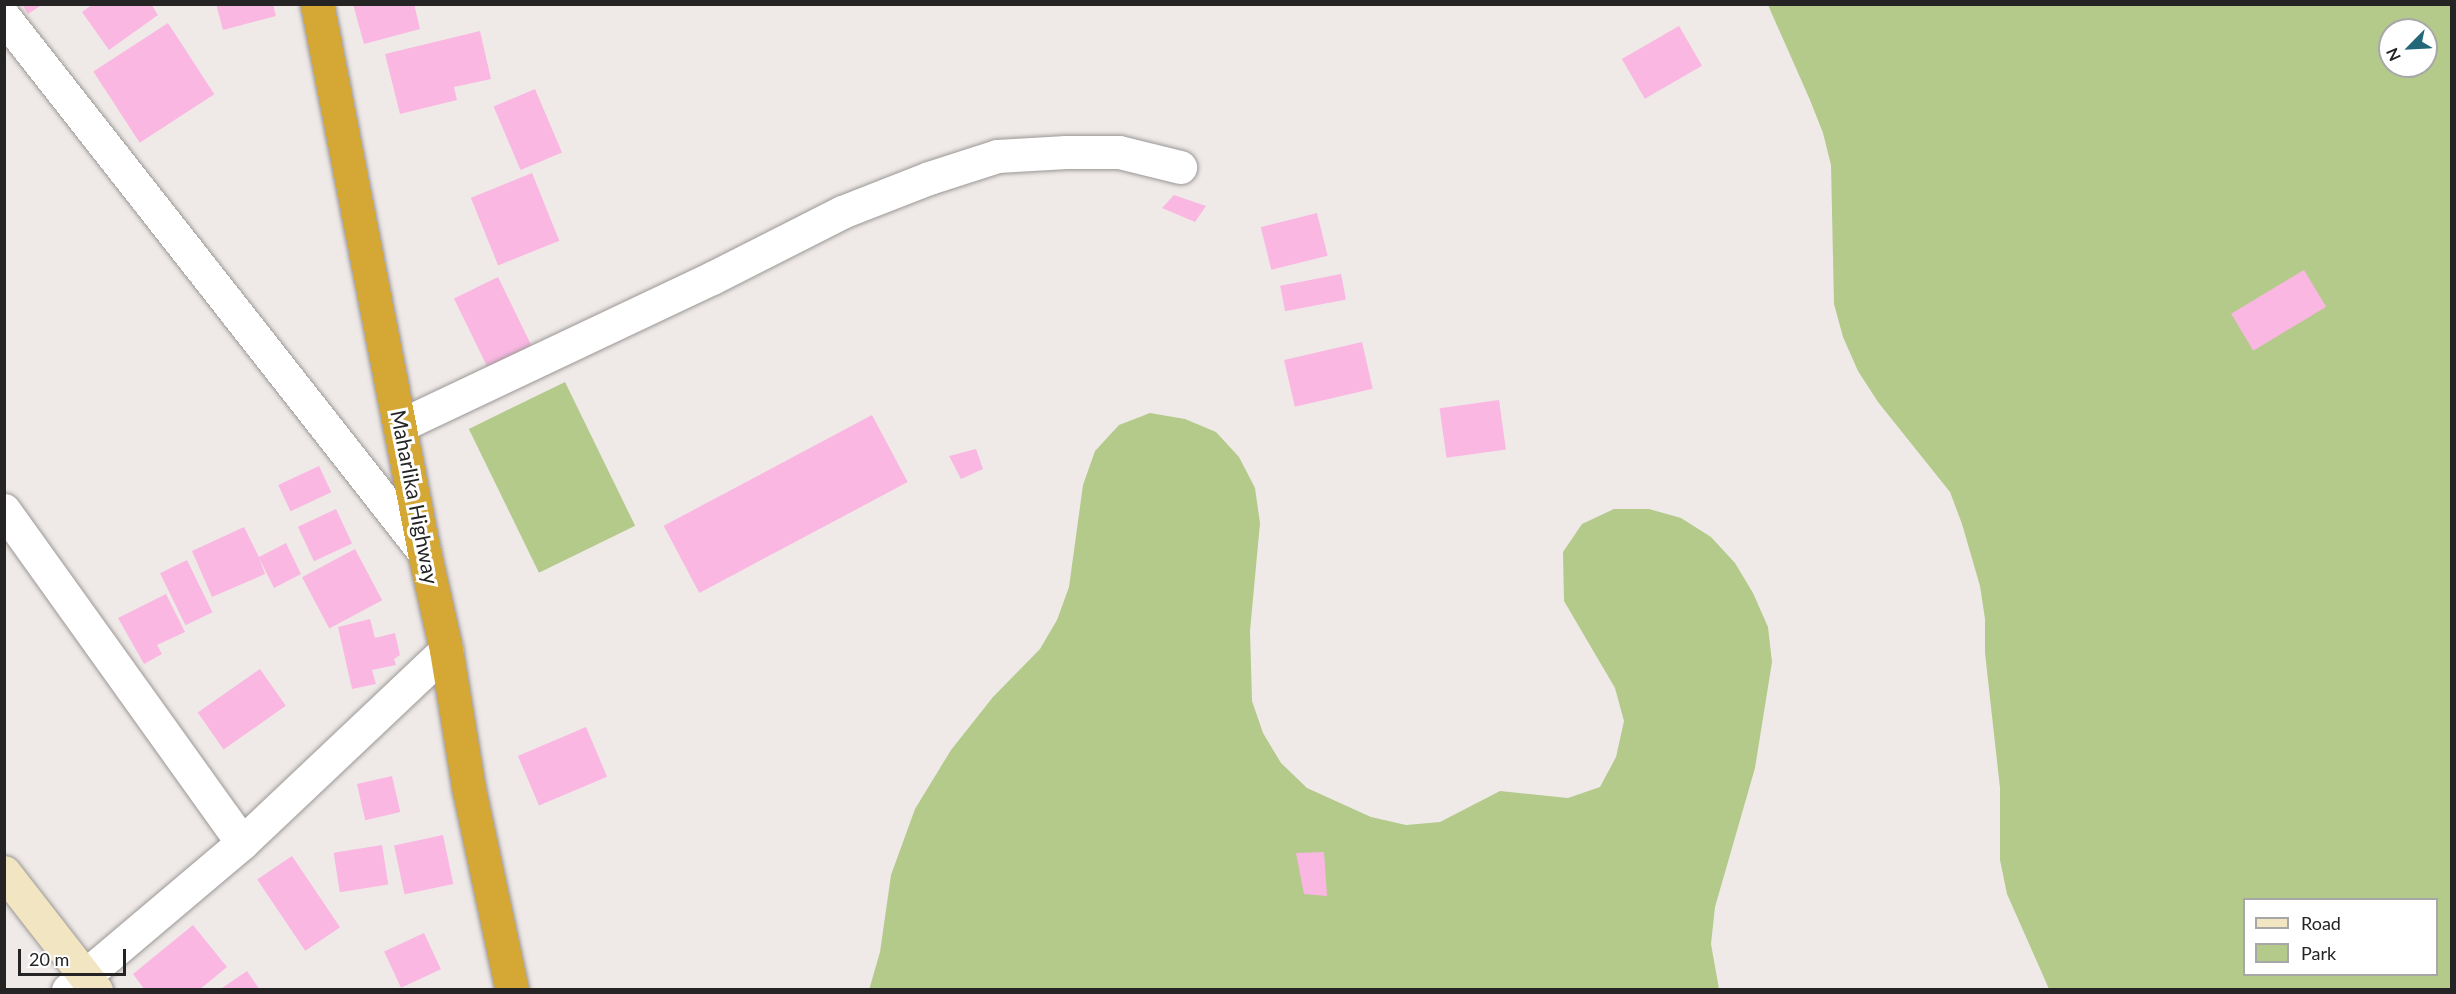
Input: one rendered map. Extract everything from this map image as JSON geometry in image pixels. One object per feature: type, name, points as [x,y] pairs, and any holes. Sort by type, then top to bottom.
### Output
[{"type":"highway","name":"Maharlika Highway","points":[[317,4],[424,552],[446,650],[469,790],[512,990]]},
{"type":"street","points":[[4,17],[424,552]]},
{"type":"street","points":[[401,425],[712,278],[842,212],[928,178],[997,156],[1066,152],[1119,152],[1180,167]]},
{"type":"street","points":[[4,510],[242,843]]},
{"type":"street","points":[[4,872],[83,985],[242,843],[446,650]]},
{"type":"green space","points":[[1768,5],[2451,5],[2451,989],[2049,989],[2007,894],[2000,860],[2000,788],[1980,586],[1950,492],[1878,402],[1858,371],[1843,337],[1834,304],[1831,165],[1823,133]]},
{"type":"green space","points":[[565,382],[635,526],[539,573],[469,429]]},
{"type":"green space","points":[[1150,413],[1185,419],[1216,432],[1239,457],[1255,488],[1260,523],[1250,631],[1252,701],[1263,733],[1281,763],[1307,788],[1371,817],[1406,825],[1440,822],[1500,791],[1568,798],[1600,787],[1616,757],[1624,721],[1615,688],[1564,601],[1563,552],[1582,524],[1614,509],[1649,509],[1681,518],[1711,537],[1735,563],[1753,593],[1768,627],[1772,662],[1755,768],[1715,907],[1711,944],[1719,989],[869,990],[880,952],[891,875],[915,809],[951,750],[993,697],[1040,649],[1057,620],[1069,587],[1083,485],[1095,451],[1119,425]]},
{"type":"building","points":[[22,4],[43,4],[28,14]]},
{"type":"building","points":[[93,4],[151,4],[158,15],[109,50],[82,12]]},
{"type":"building","points":[[216,4],[273,4],[276,16],[223,30]]},
{"type":"building","points":[[353,4],[414,4],[420,29],[364,44]]},
{"type":"building","points":[[168,23],[214,94],[140,143],[93,71]]},
{"type":"building","points":[[1679,26],[1702,66],[1645,99],[1622,59]]},
{"type":"building","points":[[480,31],[491,79],[454,87],[457,100],[400,114],[385,54]]},
{"type":"building","points":[[535,89],[562,153],[521,170],[494,107]]},
{"type":"building","points":[[532,173],[559,241],[498,265],[471,198]]},
{"type":"building","points":[[1174,195],[1206,206],[1195,222],[1162,208]]},
{"type":"building","points":[[1317,213],[1328,256],[1271,270],[1261,227]]},
{"type":"building","points":[[2304,270],[2326,307],[2253,351],[2231,314]]},
{"type":"building","points":[[1341,274],[1346,300],[1285,311],[1280,286]]},
{"type":"building","points":[[498,277],[531,345],[487,367],[454,298]]},
{"type":"building","points":[[1362,342],[1373,389],[1295,407],[1284,360]]},
{"type":"building","points":[[1499,400],[1506,450],[1447,458],[1440,408]]},
{"type":"building","points":[[872,415],[908,482],[699,593],[664,526]]},
{"type":"building","points":[[976,449],[983,469],[961,479],[949,456]]},
{"type":"building","points":[[319,466],[331,492],[290,511],[278,485]]},
{"type":"building","points":[[336,509],[352,543],[314,561],[298,527]]},
{"type":"building","points":[[244,527],[259,557],[286,543],[301,574],[274,588],[259,558],[265,574],[212,597],[192,551]]},
{"type":"building","points":[[355,549],[382,600],[329,628],[302,577]]},
{"type":"building","points":[[187,560],[212,612],[185,625],[160,573]]},
{"type":"building","points":[[166,594],[185,632],[157,645],[162,654],[144,664],[118,618]]},
{"type":"building","points":[[370,619],[375,638],[395,633],[400,655],[394,659],[396,665],[372,670],[376,684],[352,689],[338,627]]},
{"type":"building","points":[[260,669],[286,706],[224,749],[198,713]]},
{"type":"building","points":[[586,727],[607,777],[539,806],[518,756]]},
{"type":"building","points":[[392,776],[400,812],[365,820],[357,784]]},
{"type":"building","points":[[443,835],[453,884],[404,894],[394,845]]},
{"type":"building","points":[[382,845],[388,885],[340,892],[334,853]]},
{"type":"building","points":[[1324,852],[1327,896],[1304,894],[1296,853]]},
{"type":"building","points":[[292,856],[340,927],[305,951],[257,879]]},
{"type":"building","points":[[193,925],[227,967],[199,990],[145,990],[133,974]]},
{"type":"building","points":[[424,933],[441,969],[401,988],[384,952]]},
{"type":"building","points":[[247,971],[260,990],[219,990]]}]
